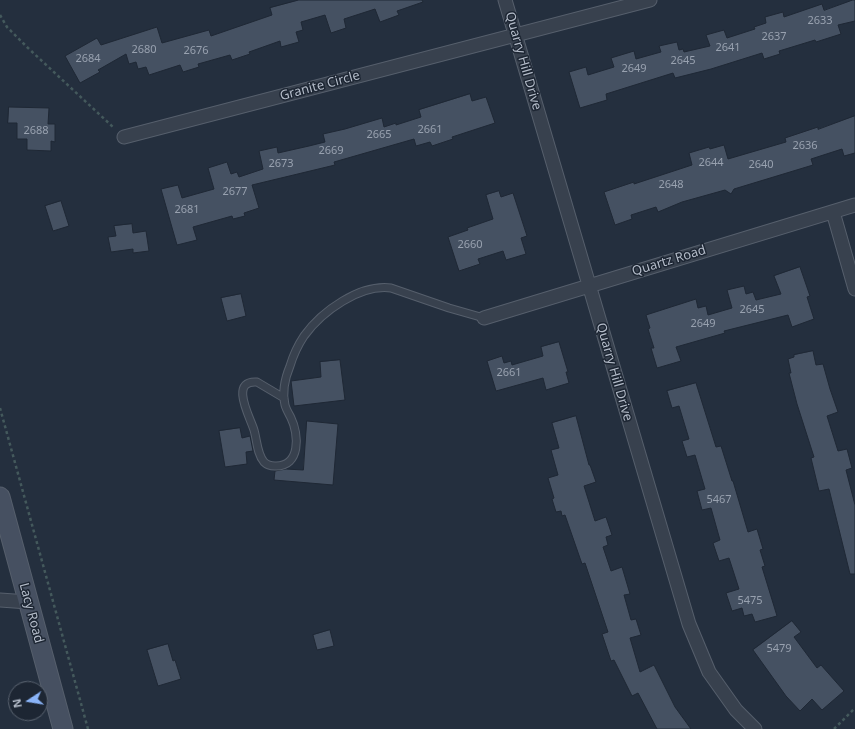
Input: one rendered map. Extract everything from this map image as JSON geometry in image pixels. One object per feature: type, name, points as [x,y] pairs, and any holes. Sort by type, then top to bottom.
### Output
[{"type":"main road","name":"Lacy Road","points":[[0,497],[63,729]]},
{"type":"street","name":"Quarry Hill Drive","points":[[505,0],[689,624],[709,672],[736,710],[755,729]]},
{"type":"street","name":"Granite Circle","points":[[124,137],[650,0]]},
{"type":"street","name":"Quartz Road","points":[[484,318],[855,205]]},
{"type":"street","points":[[833,212],[855,289]]},
{"type":"street","points":[[0,600],[28,602]]},
{"type":"lane","points":[[284,398],[257,382],[247,384],[244,386],[243,390],[242,398],[259,452],[265,463],[273,466],[288,463],[292,459],[296,449],[296,428],[285,405],[284,398],[286,376],[291,361],[303,338],[317,321],[352,296],[361,292],[382,287],[391,288],[449,308],[484,318]]},
{"type":"path","points":[[0,14],[6,27],[124,137]]},
{"type":"path","points":[[0,408],[88,729]]},
{"type":"path","points":[[834,729],[855,708]]},
{"type":"building","points":[[299,0],[422,0],[423,2],[397,11],[399,15],[380,22],[375,9],[344,19],[346,28],[331,33],[325,15],[301,22],[303,30],[296,32],[299,42],[281,47],[280,41],[232,60],[230,55],[198,64],[199,67],[183,72],[180,65],[149,75],[146,67],[138,69],[136,62],[129,64],[126,54],[98,70],[100,72],[80,83],[65,56],[97,38],[101,45],[157,27],[162,43],[209,30],[211,36],[272,15],[270,8]]},
{"type":"building","points":[[855,0],[855,21],[838,25],[841,34],[779,51],[780,54],[764,59],[762,53],[711,69],[675,78],[673,73],[606,94],[607,100],[580,108],[569,72],[586,67],[588,75],[614,67],[611,58],[634,51],[636,59],[661,52],[659,46],[677,42],[679,50],[683,49],[684,52],[710,46],[706,35],[724,30],[727,38],[755,29],[754,27],[766,23],[765,17],[783,12],[784,17],[822,4],[824,10]]},
{"type":"building","points":[[470,94],[472,101],[486,97],[495,123],[452,137],[453,139],[432,146],[430,142],[416,146],[414,139],[334,162],[335,165],[252,185],[259,208],[244,213],[245,216],[233,219],[232,216],[193,227],[197,240],[177,245],[161,189],[178,185],[182,198],[214,189],[208,168],[227,162],[231,174],[237,172],[239,177],[263,169],[259,151],[277,147],[278,153],[325,142],[323,134],[382,118],[384,127],[396,123],[396,125],[421,117],[419,110]]},
{"type":"building","points":[[9,107],[49,108],[48,124],[55,124],[55,142],[51,141],[51,151],[27,150],[27,139],[17,139],[17,123],[8,123]]},
{"type":"building","points":[[855,116],[855,153],[844,156],[842,149],[811,159],[813,165],[734,189],[731,194],[725,190],[682,202],[658,212],[656,207],[631,215],[632,219],[615,225],[604,192],[692,165],[689,153],[709,147],[710,149],[724,145],[728,159],[786,142],[785,138],[818,127],[818,129]]},
{"type":"building","points":[[499,191],[501,197],[513,193],[527,236],[521,238],[526,254],[506,260],[503,251],[478,259],[480,264],[459,271],[448,237],[468,230],[467,228],[493,219],[486,195]]},
{"type":"building","points":[[61,201],[69,226],[53,231],[45,206]]},
{"type":"building","points":[[132,224],[133,233],[146,231],[149,251],[133,253],[133,249],[111,252],[108,237],[116,236],[114,226]]},
{"type":"building","points":[[800,267],[810,296],[807,297],[814,319],[792,327],[788,315],[724,331],[725,333],[676,347],[681,361],[657,368],[651,348],[654,348],[648,329],[650,328],[646,315],[696,299],[698,308],[706,306],[708,315],[732,308],[727,290],[744,286],[746,294],[753,292],[756,300],[781,294],[774,276]]},
{"type":"building","points":[[241,294],[246,316],[227,321],[221,298]]},
{"type":"building","points":[[559,342],[568,372],[566,372],[569,383],[546,390],[543,378],[496,391],[487,361],[502,356],[504,363],[511,361],[512,365],[543,356],[541,347]]},
{"type":"building","points":[[813,351],[816,365],[823,364],[838,412],[827,416],[838,451],[847,449],[852,468],[846,470],[855,505],[855,574],[850,574],[829,489],[819,491],[811,458],[814,457],[789,373],[791,373],[788,359],[794,357],[794,355]]},
{"type":"building","points":[[340,360],[345,400],[294,406],[291,381],[321,377],[320,362]]},
{"type":"building","points":[[696,383],[716,447],[721,446],[748,532],[757,529],[763,549],[760,550],[765,566],[762,567],[777,616],[755,622],[752,614],[744,616],[742,608],[732,611],[726,593],[739,589],[729,558],[719,561],[713,543],[720,540],[711,508],[702,510],[697,491],[705,489],[695,455],[687,457],[682,441],[689,439],[679,406],[672,408],[667,391]]},
{"type":"building","points":[[576,416],[589,465],[596,482],[584,486],[595,521],[606,517],[612,535],[606,537],[608,545],[603,547],[611,571],[622,567],[630,594],[624,595],[631,620],[636,619],[641,635],[630,638],[640,672],[654,665],[675,707],[691,729],[657,729],[638,693],[632,696],[614,660],[611,661],[602,634],[608,632],[585,563],[582,564],[565,515],[562,516],[561,511],[556,512],[552,499],[554,498],[548,478],[558,475],[551,450],[559,448],[552,423]]},
{"type":"building","points":[[307,421],[338,424],[333,485],[274,480],[275,471],[286,469],[303,470]]},
{"type":"building","points":[[240,428],[242,438],[250,436],[253,451],[246,452],[247,464],[225,467],[219,431]]},
{"type":"building","points":[[792,621],[801,632],[794,637],[817,668],[821,665],[844,691],[822,710],[812,699],[800,711],[786,696],[753,650]]},
{"type":"building","points":[[330,630],[334,646],[317,650],[313,635]]},
{"type":"building","points":[[168,644],[173,661],[175,660],[181,679],[158,686],[147,650]]}]
